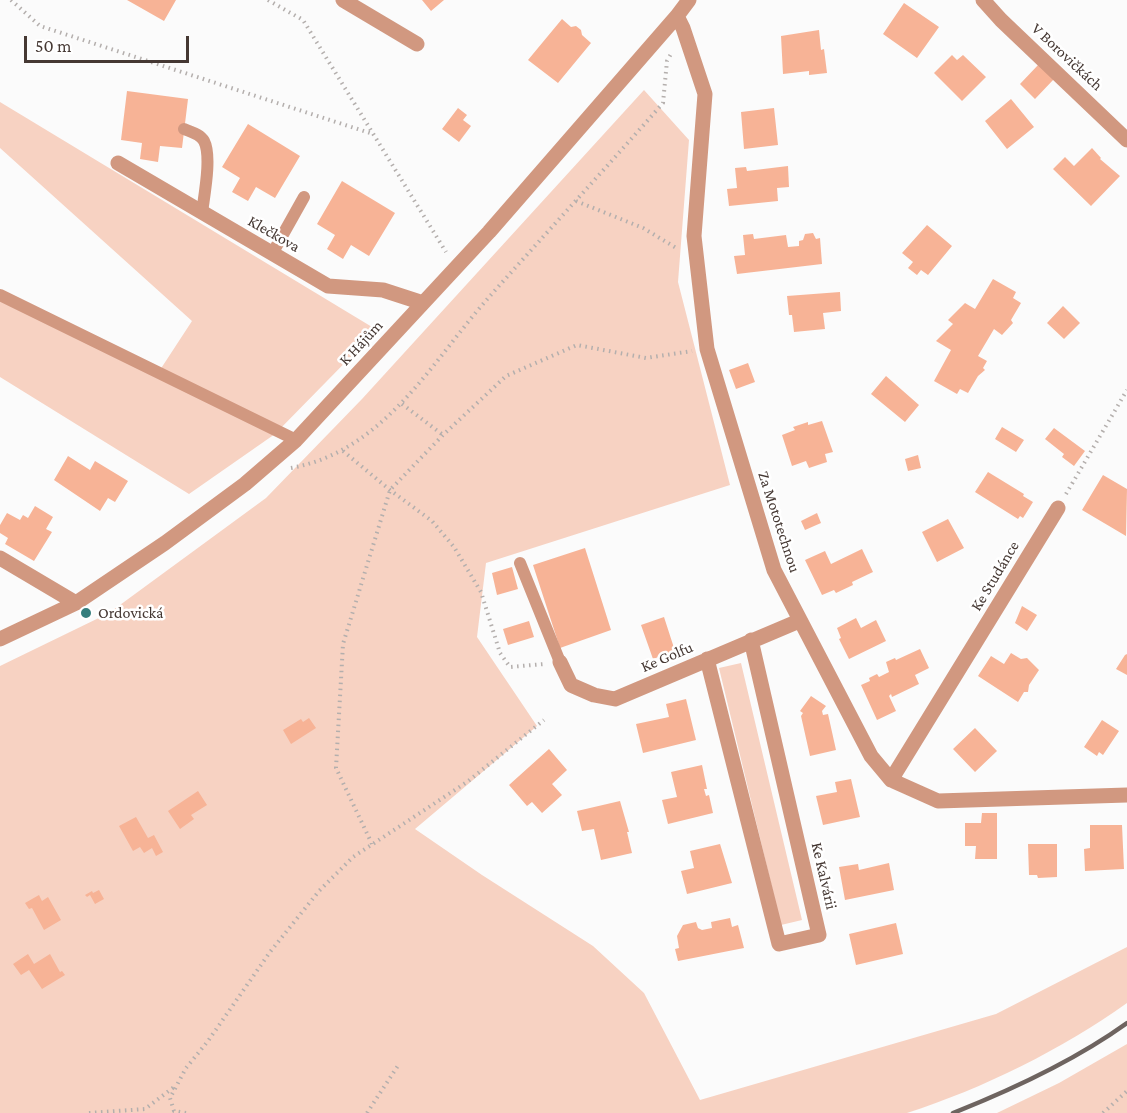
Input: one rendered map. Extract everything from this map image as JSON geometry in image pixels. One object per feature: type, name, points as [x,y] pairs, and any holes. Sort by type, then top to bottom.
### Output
[{"type":"street","points":[[343,0],[417,44]]},
{"type":"street","name":"K Hájům","points":[[0,639],[76,603],[165,543],[258,474],[296,440],[680,22],[689,0]]},
{"type":"street","name":"V Borovičkách","points":[[984,0],[1001,20],[1127,140]]},
{"type":"street","name":"Za Mototechnou","points":[[680,22],[705,94],[694,236],[707,349],[774,570],[871,756],[891,780],[938,801],[1127,795]]},
{"type":"street","name":"Klečkova","points":[[118,163],[328,286],[383,290],[423,303]]},
{"type":"street","name":"Ke Studánce","points":[[891,780],[1058,508]]},
{"type":"street","points":[[0,558],[76,603]]},
{"type":"street","name":"Ke Golfu","points":[[560,662],[572,685],[594,695],[615,699],[799,621]]},
{"type":"street","name":"Ke Kalvárii","points":[[707,659],[779,944],[819,935],[752,639]]},
{"type":"lane","points":[[184,129],[195,133],[204,141],[207,156],[202,213]]},
{"type":"lane","points":[[272,254],[304,196]]},
{"type":"lane","points":[[0,295],[296,440]]},
{"type":"lane","points":[[520,563],[560,662]]},
{"type":"path","points":[[11,0],[40,26],[373,134]]},
{"type":"path","points":[[268,0],[303,20],[456,268]]},
{"type":"path","points":[[258,474],[304,466],[344,450],[402,404],[487,299],[663,103],[667,61],[680,22]]},
{"type":"path","points":[[576,201],[643,228],[697,260]]},
{"type":"path","points":[[372,844],[336,768],[343,644],[390,490],[443,435],[506,376],[577,345],[646,358],[707,349]]},
{"type":"path","points":[[1058,508],[1127,390]]},
{"type":"path","points":[[402,404],[443,435]]},
{"type":"path","points":[[344,450],[390,490],[432,521],[454,547],[481,592],[500,653],[510,667],[560,662]]},
{"type":"path","points":[[186,1113],[174,1111],[170,1098],[186,1068],[284,935],[320,891],[353,857],[467,782],[544,720]]},
{"type":"path","points":[[368,1113],[399,1064]]},
{"type":"path","points":[[89,1113],[145,1109],[177,1085]]},
{"type":"path","points":[[1103,1113],[1127,1092]]},
{"type":"shaded area","points":[[644,90],[689,140],[678,282],[730,485],[486,563],[477,637],[537,726],[415,829],[593,946],[644,993],[700,1100],[996,1014],[1127,947],[1127,1003],[1049,1052],[993,1080],[907,1113],[0,1113],[0,666],[109,613],[266,498],[362,399]]},
{"type":"shaded area","points":[[0,102],[377,330],[275,434],[189,494],[0,377],[0,295],[158,373],[192,321],[0,148]]},
{"type":"shaded area","points":[[741,663],[802,920],[781,925],[719,668]]},
{"type":"shaded area","points":[[1127,1044],[1127,1113],[997,1113],[1059,1083]]},
{"type":"building","points":[[127,0],[176,0],[164,21]]},
{"type":"building","points":[[422,0],[444,0],[431,11]]},
{"type":"building","points":[[904,3],[939,27],[917,58],[883,34]]},
{"type":"building","points":[[562,19],[571,27],[576,26],[581,30],[582,35],[591,43],[558,83],[528,60]]},
{"type":"building","points":[[819,30],[827,73],[809,75],[809,71],[783,74],[781,36]]},
{"type":"building","points":[[952,55],[957,60],[963,55],[986,77],[962,101],[934,73]]},
{"type":"building","points":[[1039,64],[1054,79],[1035,99],[1020,84]]},
{"type":"building","points":[[127,91],[188,99],[182,148],[160,146],[158,162],[140,159],[142,143],[121,140]]},
{"type":"building","points":[[1011,99],[1034,127],[1007,149],[985,121]]},
{"type":"building","points":[[458,108],[467,115],[463,120],[471,126],[459,142],[442,129]]},
{"type":"building","points":[[774,108],[778,145],[744,149],[741,112]]},
{"type":"building","points":[[248,124],[300,156],[275,198],[256,187],[248,201],[232,192],[240,178],[222,167]]},
{"type":"building","points":[[1092,148],[1100,159],[1120,176],[1091,206],[1053,169],[1065,157],[1074,166]]},
{"type":"building","points":[[788,166],[789,187],[777,188],[778,201],[729,206],[727,189],[737,188],[735,168],[746,167],[747,171]]},
{"type":"building","points":[[342,181],[395,213],[369,256],[351,245],[343,259],[327,249],[335,235],[317,224]]},
{"type":"building","points":[[927,225],[952,246],[928,275],[921,270],[917,275],[908,268],[913,262],[902,253]]},
{"type":"building","points":[[813,233],[816,239],[820,238],[822,264],[737,274],[734,256],[745,255],[743,235],[753,234],[754,239],[786,235],[788,247],[799,246],[799,241],[803,240],[805,234]]},
{"type":"building","points":[[993,279],[1016,292],[1013,298],[1021,303],[1011,320],[1013,323],[1002,335],[994,329],[978,356],[987,361],[983,368],[985,370],[978,376],[968,393],[960,389],[957,394],[934,381],[951,350],[936,341],[953,324],[948,320],[965,303],[975,309]]},
{"type":"building","points":[[840,292],[841,311],[823,313],[825,329],[794,332],[787,296]]},
{"type":"building","points":[[1063,306],[1080,323],[1064,339],[1047,323]]},
{"type":"building","points":[[748,363],[755,382],[736,389],[729,370]]},
{"type":"building","points":[[886,376],[919,405],[905,422],[871,394]]},
{"type":"building","points":[[822,421],[833,452],[825,454],[827,462],[809,468],[806,461],[792,466],[782,435],[795,430],[793,427],[808,422],[808,425]]},
{"type":"building","points":[[1002,427],[1024,440],[1016,452],[995,439]]},
{"type":"building","points":[[1054,428],[1085,451],[1074,466],[1062,457],[1064,454],[1045,439]]},
{"type":"building","points":[[918,455],[921,468],[908,471],[905,459]]},
{"type":"building","points":[[68,456],[90,470],[95,461],[128,481],[115,502],[108,498],[100,511],[54,480]]},
{"type":"building","points":[[988,472],[1033,502],[1023,518],[1020,516],[1018,519],[975,492]]},
{"type":"building","points":[[1103,475],[1127,489],[1126,536],[1082,510]]},
{"type":"building","points":[[35,506],[53,517],[46,529],[52,532],[34,561],[5,544],[8,538],[0,533],[0,525],[7,513],[20,520],[23,515],[28,518]]},
{"type":"building","points":[[817,513],[821,523],[805,530],[801,521]]},
{"type":"building","points":[[948,519],[964,548],[937,562],[922,532]]},
{"type":"building","points":[[585,548],[611,630],[560,648],[533,565]]},
{"type":"building","points":[[862,549],[873,572],[836,593],[834,590],[822,595],[805,560],[825,551],[831,564]]},
{"type":"building","points":[[512,567],[518,589],[497,595],[492,573]]},
{"type":"building","points":[[1022,606],[1037,615],[1027,631],[1015,623]]},
{"type":"building","points":[[664,617],[675,651],[653,659],[641,625]]},
{"type":"building","points":[[856,618],[861,628],[876,620],[886,641],[849,659],[839,639],[841,638],[837,628]]},
{"type":"building","points":[[529,621],[534,637],[508,645],[503,629]]},
{"type":"building","points":[[920,649],[929,668],[915,675],[919,684],[892,697],[891,694],[889,696],[896,711],[877,720],[861,685],[870,681],[869,678],[877,674],[879,677],[889,672],[886,662]]},
{"type":"building","points":[[1011,653],[1021,659],[1027,658],[1039,670],[1029,685],[1028,692],[1024,692],[1018,702],[978,676],[991,656],[1004,664]]},
{"type":"building","points":[[1127,654],[1127,675],[1116,669]]},
{"type":"building","points":[[811,696],[826,706],[822,711],[823,715],[828,714],[836,750],[810,756],[801,716],[803,713],[800,711]]},
{"type":"building","points":[[686,699],[696,740],[643,753],[636,724],[669,717],[666,704]]},
{"type":"building","points":[[309,718],[316,728],[291,744],[283,730],[301,719],[303,722]]},
{"type":"building","points":[[1102,720],[1119,731],[1103,755],[1099,752],[1097,756],[1084,747]]},
{"type":"building","points":[[975,728],[997,751],[975,772],[953,749]]},
{"type":"building","points":[[549,749],[567,770],[552,784],[562,795],[542,813],[532,802],[527,806],[509,785]]},
{"type":"building","points":[[702,765],[707,789],[704,789],[706,796],[709,795],[713,813],[668,824],[662,800],[677,797],[671,772]]},
{"type":"building","points":[[851,779],[860,817],[823,825],[816,796],[837,792],[835,782]]},
{"type":"building","points":[[198,791],[207,805],[191,815],[194,819],[180,829],[168,811]]},
{"type":"building","points":[[620,801],[632,853],[601,860],[594,829],[582,831],[577,811]]},
{"type":"building","points":[[982,813],[997,813],[997,859],[975,859],[976,846],[965,846],[965,823],[981,823]]},
{"type":"building","points":[[136,817],[148,838],[154,835],[163,852],[156,856],[152,848],[144,853],[140,847],[133,851],[119,826]]},
{"type":"building","points":[[1090,825],[1122,825],[1124,869],[1085,871],[1084,849],[1090,848]]},
{"type":"building","points":[[720,844],[732,883],[687,894],[681,871],[694,868],[690,851]]},
{"type":"building","points":[[1028,844],[1057,844],[1057,877],[1038,878],[1037,875],[1029,875]]},
{"type":"building","points":[[889,863],[894,890],[845,900],[839,867],[858,864],[859,870]]},
{"type":"building","points":[[99,890],[104,899],[95,904],[90,895],[87,897],[85,895],[92,891],[93,893]]},
{"type":"building","points":[[39,895],[42,901],[48,897],[61,920],[44,930],[32,908],[29,909],[25,903]]},
{"type":"building","points":[[730,918],[732,927],[738,925],[744,948],[678,961],[675,949],[679,948],[677,936],[683,925],[696,922],[698,928],[702,930],[712,928],[711,922]]},
{"type":"building","points":[[896,923],[903,954],[856,965],[849,934]]},
{"type":"building","points":[[28,954],[34,964],[50,954],[60,972],[62,971],[65,975],[42,989],[29,970],[21,975],[13,964]]},
{"type":"railway","points":[[953,1113],[1043,1073],[1087,1049],[1127,1023]]},
{"type":"place","name":"Ordovická","points":[[86,613]]}]
